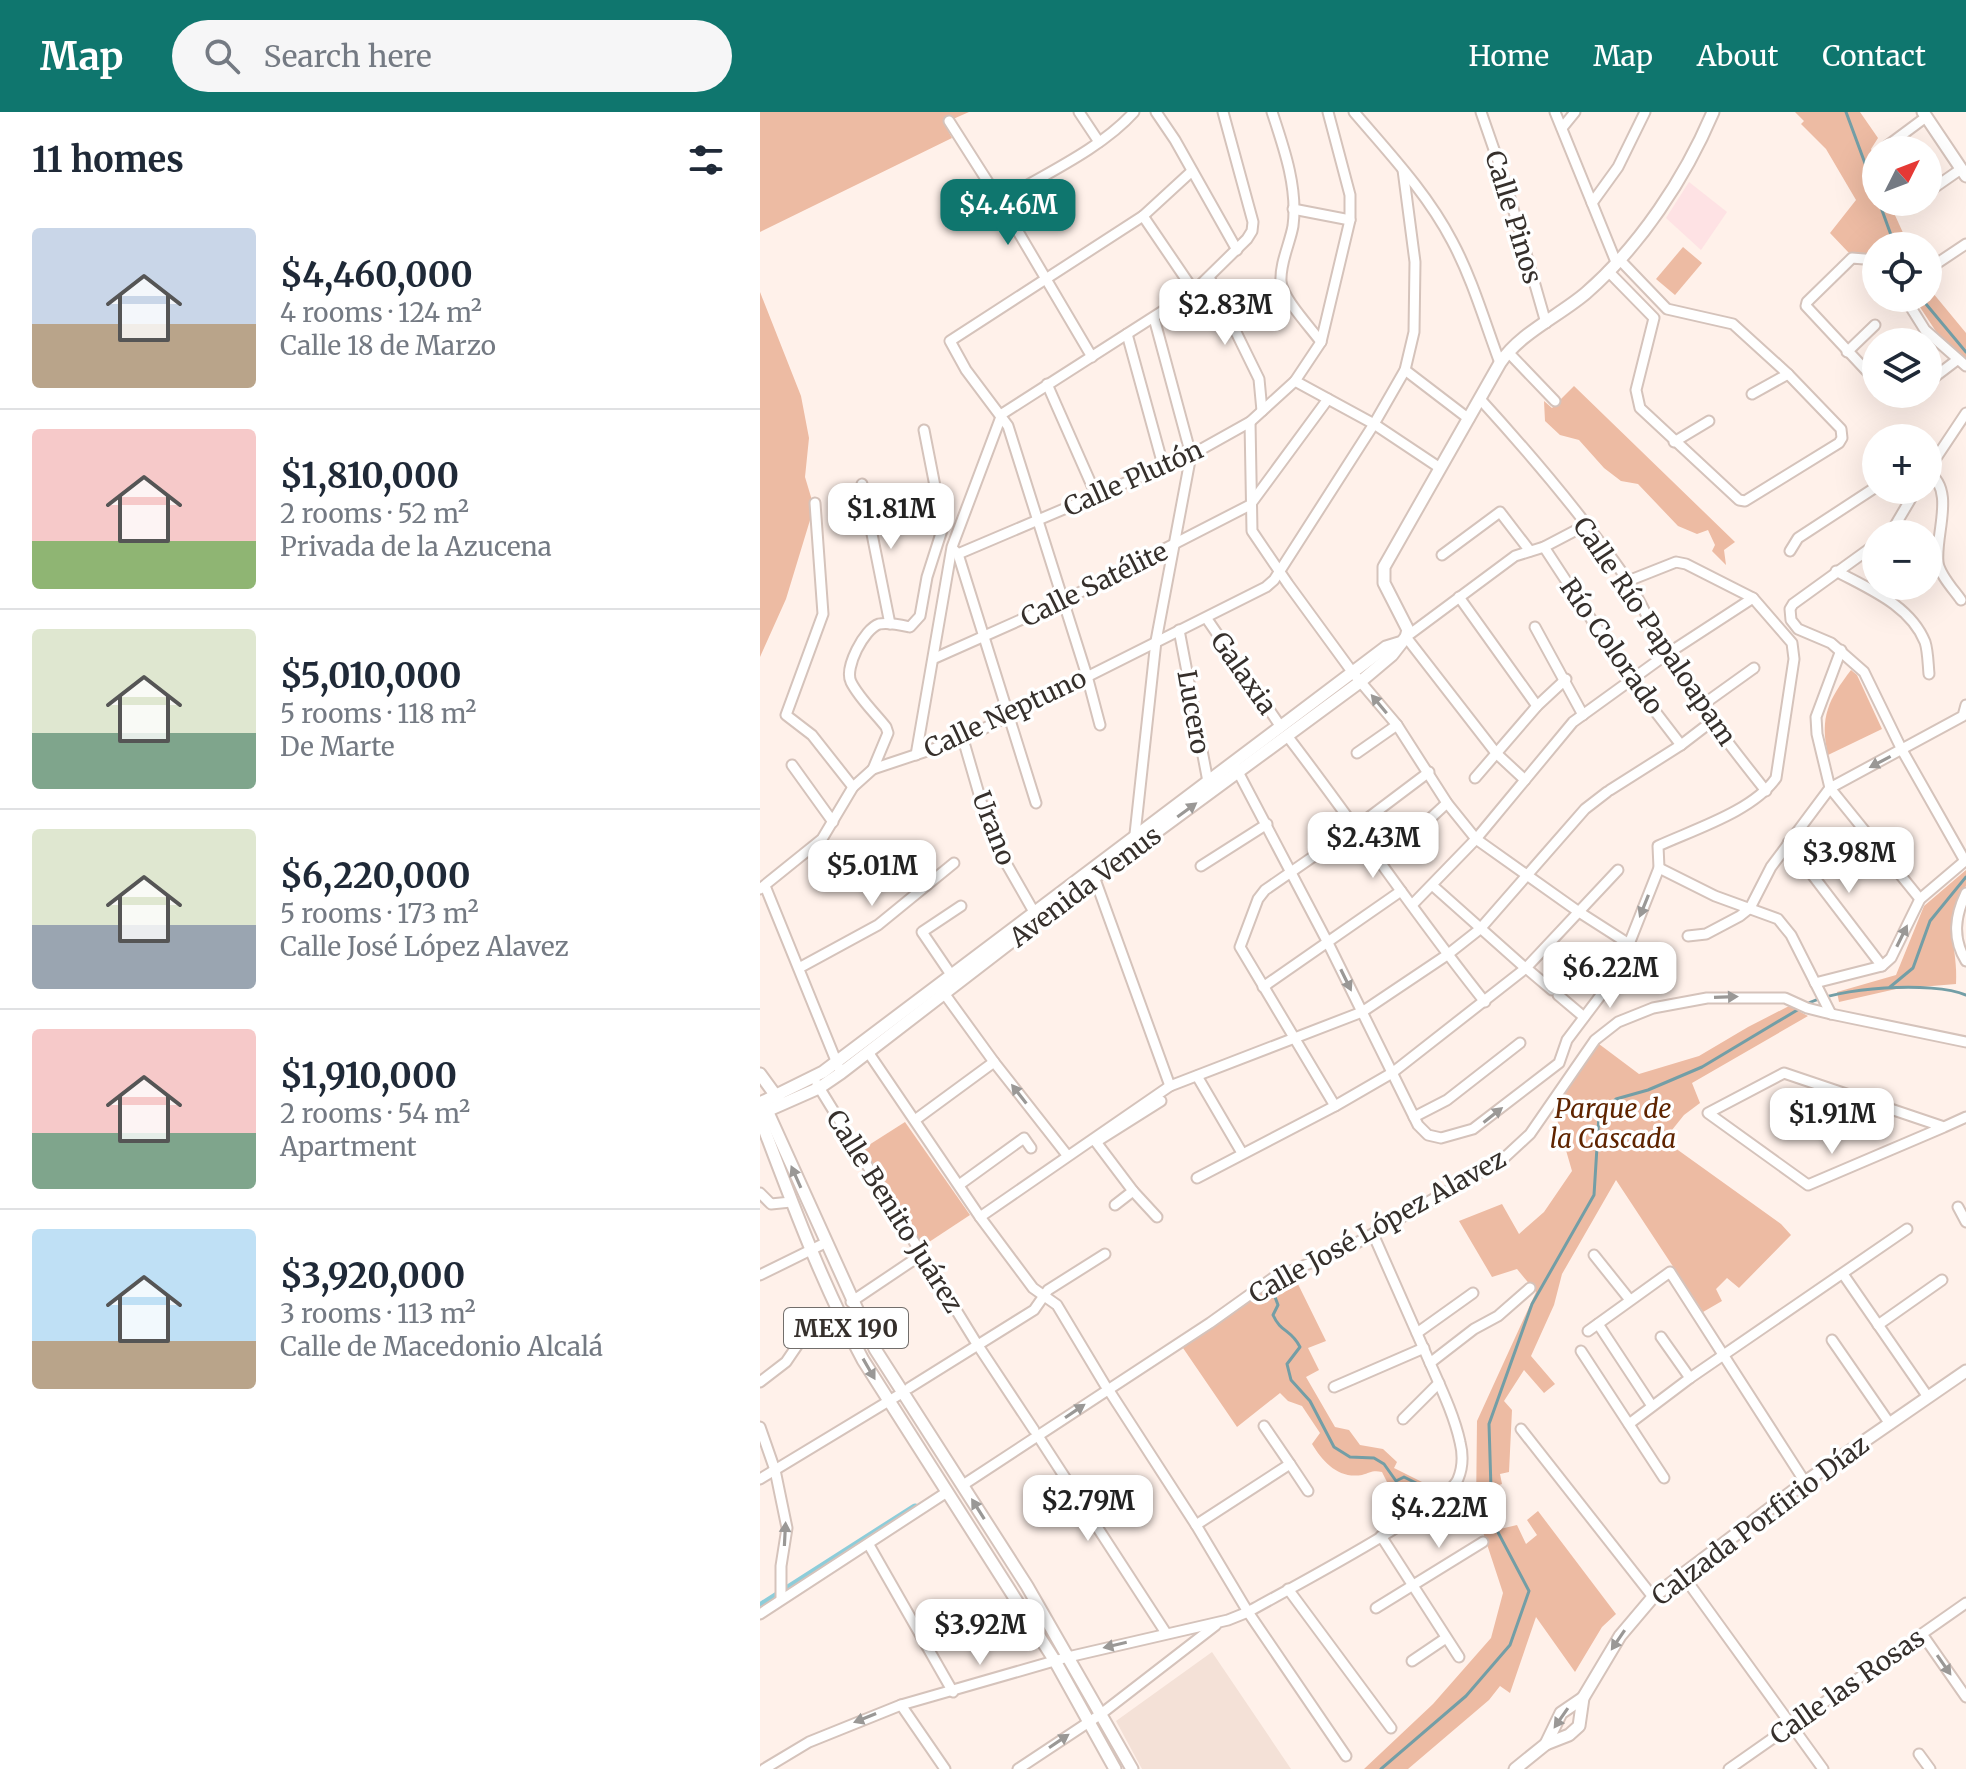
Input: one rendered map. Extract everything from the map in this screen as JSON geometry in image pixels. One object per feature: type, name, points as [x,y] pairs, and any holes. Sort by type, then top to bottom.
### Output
[{"type":"main road","points":[[1403,640],[1408,628],[1384,583],[1383,571],[1500,363],[1508,352],[1579,299],[1614,264],[1651,220],[1686,164],[1713,112]]},
{"type":"main road","points":[[1924,114],[1964,172]]},
{"type":"main road","name":"Avenida Venus","points":[[954,979],[1357,677],[1386,647],[1403,640]]},
{"type":"main road","name":"Avenida Venus","points":[[839,1068],[868,1052],[1034,912],[1092,873],[1135,834],[1209,787]]},
{"type":"main road","name":"Avenida Venus","points":[[762,1107],[817,1083],[942,989]]},
{"type":"main road","points":[[760,1074],[780,1100]]},
{"type":"main road","name":"MEX 190","points":[[762,1107],[791,1202],[839,1314],[889,1403],[1055,1661],[1115,1769]]},
{"type":"main road","name":"MEX 190","points":[[762,1107],[875,1349],[906,1390],[1132,1769]]},
{"type":"main road","name":"Calzada Porfirio Díaz","points":[[1515,1769],[1546,1744],[1569,1735],[1579,1726],[1583,1698],[1620,1636],[1653,1597],[1805,1482],[1966,1371]]},
{"type":"main road","name":"Calzada Porfirio Díaz","points":[[1546,1744],[1561,1713],[1583,1698]]},
{"type":"street","points":[[1079,112],[1099,142]]},
{"type":"street","points":[[1000,201],[1099,142],[1134,112]]},
{"type":"street","points":[[1156,112],[1237,250]]},
{"type":"street","points":[[916,755],[955,551],[1002,414],[1194,291],[1237,250],[1252,231],[1253,222],[1223,112]]},
{"type":"street","points":[[1272,112],[1285,153],[1293,209],[1293,226],[1281,280],[1285,293],[1321,342]]},
{"type":"street","points":[[1321,342],[1350,220],[1350,195],[1328,112]]},
{"type":"street","points":[[1354,112],[1403,170],[1455,244],[1500,363]]},
{"type":"street","name":"Calle Pinos","points":[[1481,112],[1506,184],[1546,323]]},
{"type":"street","points":[[1555,112],[1614,264],[1654,318],[1636,400],[1640,408],[1739,500],[1745,501],[1839,443],[1841,429],[1788,374],[1733,324],[1667,309],[1614,264]]},
{"type":"street","points":[[1562,128],[1575,112]]},
{"type":"street","points":[[1592,203],[1618,167],[1645,112]]},
{"type":"street","points":[[1899,136],[1924,114]]},
{"type":"street","points":[[949,121],[1092,357]]},
{"type":"street","name":"Calle Neptuno","points":[[763,887],[816,846],[853,787],[873,769],[963,739],[1156,641],[1207,619],[1266,587],[1280,572],[1405,370],[1414,332],[1415,262],[1403,170]]},
{"type":"street","points":[[1100,725],[1008,426],[1002,414],[976,384],[950,341],[1143,216],[1192,171]]},
{"type":"street","points":[[1942,184],[1964,172]]},
{"type":"street","points":[[1293,209],[1350,220]]},
{"type":"street","points":[[1143,216],[1194,291]]},
{"type":"street","points":[[1942,260],[1966,244]]},
{"type":"street","points":[[1862,259],[1852,258],[1806,306],[1862,367]]},
{"type":"street","points":[[1209,277],[1259,379],[1262,411]]},
{"type":"street","points":[[1914,312],[1925,330],[1962,363],[1942,374]]},
{"type":"street","points":[[1135,834],[1156,641],[1191,455],[1154,318]]},
{"type":"street","points":[[1847,352],[1875,325]]},
{"type":"street","points":[[1127,334],[1163,465]]},
{"type":"street","name":"Calle Plutón","points":[[955,551],[1191,455],[1250,422],[1295,381],[1321,342]]},
{"type":"street","points":[[1508,352],[1555,401]]},
{"type":"street","points":[[1405,370],[1469,419]]},
{"type":"street","points":[[1752,394],[1788,374]]},
{"type":"street","points":[[1295,381],[1374,424],[1440,468]]},
{"type":"street","points":[[1047,384],[1096,495]]},
{"type":"street","points":[[1250,505],[1328,399]]},
{"type":"street","name":"Calle Río Papaloapam","points":[[1480,399],[1565,496],[1628,581],[1667,654],[1711,722],[1766,791]]},
{"type":"street","points":[[1942,450],[1966,413]]},
{"type":"street","points":[[1674,442],[1709,421]]},
{"type":"street","points":[[1250,422],[1252,531],[1357,677],[1397,725],[1447,803],[1476,839],[1629,944]]},
{"type":"street","points":[[873,769],[888,733],[852,683],[849,674],[851,661],[870,629],[879,624],[910,627],[917,621],[943,527],[924,430]]},
{"type":"street","points":[[862,484],[890,624]]},
{"type":"street","points":[[1790,551],[1798,538],[1862,496]]},
{"type":"street","points":[[815,503],[823,614],[786,715],[812,735],[853,787]]},
{"type":"street","points":[[1941,504],[1937,565],[1961,600]]},
{"type":"street","name":"Calle Satélite","points":[[935,658],[1063,601],[1250,505]]},
{"type":"street","points":[[1442,555],[1500,512],[1530,551]]},
{"type":"street","points":[[1525,780],[1496,753],[1403,640],[1515,556],[1544,547],[1586,525]]},
{"type":"street","name":"Río Colorado","points":[[1544,547],[1631,680],[1681,745]]},
{"type":"street","points":[[955,551],[1036,803]]},
{"type":"street","points":[[1815,983],[1882,966],[1891,958],[1920,899],[1965,860],[1902,750],[1864,672],[1841,650],[1798,629],[1791,620],[1793,604],[1862,553]]},
{"type":"street","points":[[1235,768],[1292,872],[1422,1131],[1441,1138],[1473,1129],[1559,1063],[1567,1040],[1611,980],[1629,944],[1659,868],[1658,846],[1752,802],[1776,778],[1794,659],[1792,643],[1753,598],[1686,564],[1676,562],[1628,581]]},
{"type":"street","points":[[1836,571],[1888,599],[1909,618],[1925,643],[1929,674]]},
{"type":"street","points":[[1459,597],[1537,706]]},
{"type":"street","points":[[1412,905],[1476,839],[1568,727],[1667,654],[1753,598]]},
{"type":"street","name":"Galaxia","points":[[1207,619],[1284,732],[1447,955],[1485,1002]]},
{"type":"street","points":[[1535,627],[1583,715]]},
{"type":"street","name":"Lucero","points":[[1179,630],[1209,787]]},
{"type":"street","points":[[1841,650],[1816,717],[1830,788],[1920,899]]},
{"type":"street","points":[[1701,706],[1754,668]]},
{"type":"street","points":[[1475,778],[1537,706],[1566,679]]},
{"type":"street","points":[[1688,936],[1706,934],[1750,908],[1771,867],[1830,788],[1965,714]]},
{"type":"street","points":[[980,1217],[1170,1086],[1362,1012],[1447,955],[1480,929],[1585,809],[1711,722]]},
{"type":"street","points":[[1357,753],[1397,725]]},
{"type":"street","name":"Urano","points":[[963,739],[988,825],[1034,912]]},
{"type":"street","points":[[792,765],[833,822]]},
{"type":"street","points":[[1335,1106],[1240,947],[1258,899],[1265,890],[1429,772]]},
{"type":"street","points":[[1382,863],[1447,803]]},
{"type":"street","points":[[1201,866],[1267,824]]},
{"type":"street","points":[[1788,843],[1882,966]]},
{"type":"street","points":[[799,968],[878,925],[954,863]]},
{"type":"street","points":[[1659,868],[1715,896],[1778,919],[1791,935],[1831,1014]]},
{"type":"street","points":[[1197,1178],[1392,1073],[1485,1002],[1525,967],[1618,870]]},
{"type":"street","points":[[1092,873],[1170,1086]]},
{"type":"street","points":[[1432,885],[1584,1017]]},
{"type":"street","points":[[763,887],[839,1068]]},
{"type":"street","points":[[1263,987],[1401,891]]},
{"type":"street","points":[[1966,893],[1957,912],[1956,933],[1960,952],[1966,961]]},
{"type":"street","points":[[954,979],[922,932],[961,906]]},
{"type":"street","points":[[942,989],[1067,1155]]},
{"type":"street","name":"Calle José López Alavez","points":[[963,1485],[1036,1433],[1210,1323],[1273,1278],[1348,1248],[1513,1152],[1530,1134],[1600,1034],[1618,1022],[1653,1008],[1707,998],[1785,998],[1831,1014],[1966,1042]]},
{"type":"street","points":[[1414,1117],[1447,1100],[1520,1043]]},
{"type":"street","points":[[868,1052],[980,1217],[1033,1288],[1057,1305],[1248,1612],[1346,1756]]},
{"type":"street","points":[[915,1120],[994,1062]]},
{"type":"street","points":[[1559,1063],[1574,1071]]},
{"type":"street","points":[[1944,1127],[1784,1073],[1708,1113],[1808,1185],[1944,1127],[1966,1117]]},
{"type":"street","points":[[1197,1076],[1242,1153]]},
{"type":"street","name":"Calle Benito Juárez","points":[[817,1083],[977,1344],[1166,1633]]},
{"type":"street","points":[[1048,1168],[1056,1168],[1161,1101]]},
{"type":"street","points":[[959,1185],[1024,1138],[1031,1148]]},
{"type":"street","points":[[1096,1142],[1157,1217]]},
{"type":"street","points":[[1115,1205],[1133,1191]]},
{"type":"street","points":[[760,1193],[771,1204],[791,1202]]},
{"type":"street","points":[[1958,1207],[1966,1222]]},
{"type":"street","points":[[1629,1424],[1690,1378],[1907,1229]]},
{"type":"street","points":[[764,1769],[809,1742],[901,1705],[1068,1657],[1223,1621],[1248,1612],[1381,1536],[1447,1492],[1458,1481],[1462,1459],[1460,1441],[1439,1383],[1373,1234]]},
{"type":"street","points":[[760,1275],[825,1243]]},
{"type":"street","points":[[760,1479],[889,1403],[1034,1310],[1042,1295],[1105,1254]]},
{"type":"street","points":[[851,1302],[921,1255]]},
{"type":"street","points":[[1594,1255],[1630,1300]]},
{"type":"street","points":[[1588,1331],[1670,1272],[1805,1482]]},
{"type":"street","points":[[1843,1274],[1928,1397]]},
{"type":"street","points":[[1878,1325],[1942,1280]]},
{"type":"street","points":[[1430,1363],[1474,1329],[1498,1316],[1530,1288]]},
{"type":"street","points":[[1417,1333],[1473,1293]]},
{"type":"street","points":[[760,1382],[786,1362],[805,1334],[839,1314]]},
{"type":"street","points":[[1598,1324],[1652,1406]]},
{"type":"street","points":[[1661,1337],[1690,1378]]},
{"type":"street","points":[[1832,1340],[1890,1424]]},
{"type":"street","points":[[1334,1387],[1424,1348]]},
{"type":"street","points":[[1581,1351],[1664,1478]]},
{"type":"street","points":[[1403,1419],[1439,1383]]},
{"type":"street","points":[[1264,1426],[1308,1491]]},
{"type":"street","points":[[760,1427],[775,1470],[787,1528],[781,1566],[781,1599]]},
{"type":"street","points":[[1521,1429],[1653,1597]]},
{"type":"street","points":[[1196,1525],[1290,1464]]},
{"type":"street","points":[[760,1614],[947,1492]]},
{"type":"street","points":[[1381,1536],[1459,1657]]},
{"type":"street","points":[[1376,1608],[1483,1542]]},
{"type":"street","points":[[869,1545],[953,1692]]},
{"type":"street","points":[[1682,1574],[1823,1769]]},
{"type":"street","points":[[1288,1589],[1391,1728]]},
{"type":"street","points":[[1018,1769],[1101,1714],[1223,1621],[1238,1595]]},
{"type":"street","name":"Calle las Rosas","points":[[1729,1769],[1966,1603]]},
{"type":"street","points":[[1922,1634],[1966,1697]]},
{"type":"street","points":[[1412,1661],[1446,1638]]},
{"type":"street","points":[[901,1705],[945,1769]]},
{"type":"street","points":[[1919,1754],[1930,1769]]},
{"type":"shaded area","points":[[1689,182],[1727,212],[1701,250],[1666,218]]},
{"type":"shaded area","points":[[1212,1652],[1291,1769],[1142,1769],[1116,1721]]},
{"type":"green space","points":[[760,112],[969,112],[944,123],[952,138],[760,232]]},
{"type":"green space","points":[[1795,112],[1860,112],[1877,136],[1862,136],[1862,216],[1895,216],[1903,232],[1862,232],[1862,255],[1849,253],[1830,233],[1856,200],[1826,149],[1801,124],[1804,121]]},
{"type":"green space","points":[[1683,247],[1702,263],[1675,295],[1656,279]]},
{"type":"green space","points":[[760,292],[801,396],[809,438],[805,477],[814,507],[786,599],[760,657]]},
{"type":"green space","points":[[1942,304],[1966,333],[1966,361],[1942,338],[1942,328],[1934,328],[1923,312],[1942,312]]},
{"type":"green space","points":[[1574,386],[1735,542],[1724,550],[1726,565],[1712,551],[1715,545],[1708,530],[1697,534],[1678,526],[1638,484],[1621,481],[1604,468],[1579,440],[1560,435],[1545,421],[1544,401],[1552,408]]},
{"type":"green space","points":[[1851,670],[1857,675],[1882,729],[1828,755],[1825,730],[1828,709]]},
{"type":"green space","points":[[1966,870],[1966,886],[1958,897],[1952,921],[1956,984],[1896,989],[1839,1002],[1837,992],[1896,975],[1924,906]]},
{"type":"green space","name":"Parque de la Cascada","points":[[1789,1006],[1808,1016],[1692,1083],[1700,1103],[1684,1115],[1664,1140],[1781,1224],[1791,1235],[1739,1288],[1727,1278],[1716,1289],[1722,1301],[1703,1312],[1616,1180],[1562,1274],[1554,1305],[1531,1356],[1555,1384],[1544,1393],[1524,1370],[1504,1401],[1512,1410],[1509,1472],[1500,1474],[1502,1484],[1493,1487],[1500,1529],[1517,1525],[1526,1544],[1537,1535],[1527,1520],[1538,1511],[1616,1614],[1602,1627],[1575,1672],[1536,1617],[1510,1693],[1500,1686],[1489,1700],[1408,1769],[1364,1769],[1433,1704],[1491,1638],[1503,1593],[1480,1523],[1409,1486],[1395,1498],[1382,1472],[1353,1476],[1332,1468],[1312,1444],[1320,1433],[1302,1406],[1288,1401],[1280,1393],[1237,1427],[1183,1348],[1269,1282],[1295,1278],[1326,1341],[1308,1348],[1319,1370],[1306,1377],[1335,1427],[1349,1430],[1360,1445],[1383,1449],[1397,1462],[1394,1468],[1476,1509],[1477,1421],[1536,1292],[1517,1269],[1492,1277],[1459,1221],[1502,1204],[1519,1234],[1544,1212],[1572,1171],[1554,1109],[1599,1044],[1639,1074],[1699,1056]]},
{"type":"green space","points":[[905,1122],[970,1215],[923,1246],[861,1150]]},
{"type":"waterway","points":[[1846,112],[1862,155]]},
{"type":"waterway","points":[[1884,216],[1890,232]]},
{"type":"waterway","points":[[1933,312],[1966,352]]},
{"type":"waterway","points":[[1890,987],[1913,968],[1930,921],[1966,877]]},
{"type":"waterway","points":[[1805,1005],[1839,994],[1885,988],[1931,988],[1966,995]]},
{"type":"waterway","points":[[1381,1769],[1466,1696],[1510,1645],[1529,1591],[1492,1521],[1489,1424],[1532,1304],[1594,1195],[1599,1115],[1616,1099],[1648,1090],[1702,1067],[1799,1009]]},
{"type":"waterway","points":[[1272,1289],[1278,1305],[1273,1315],[1300,1347],[1287,1364],[1291,1380],[1310,1401],[1334,1447],[1350,1457],[1374,1458],[1384,1464],[1396,1481],[1404,1477],[1492,1521]]},
{"type":"waterway","points":[[760,1607],[915,1508]]}]
